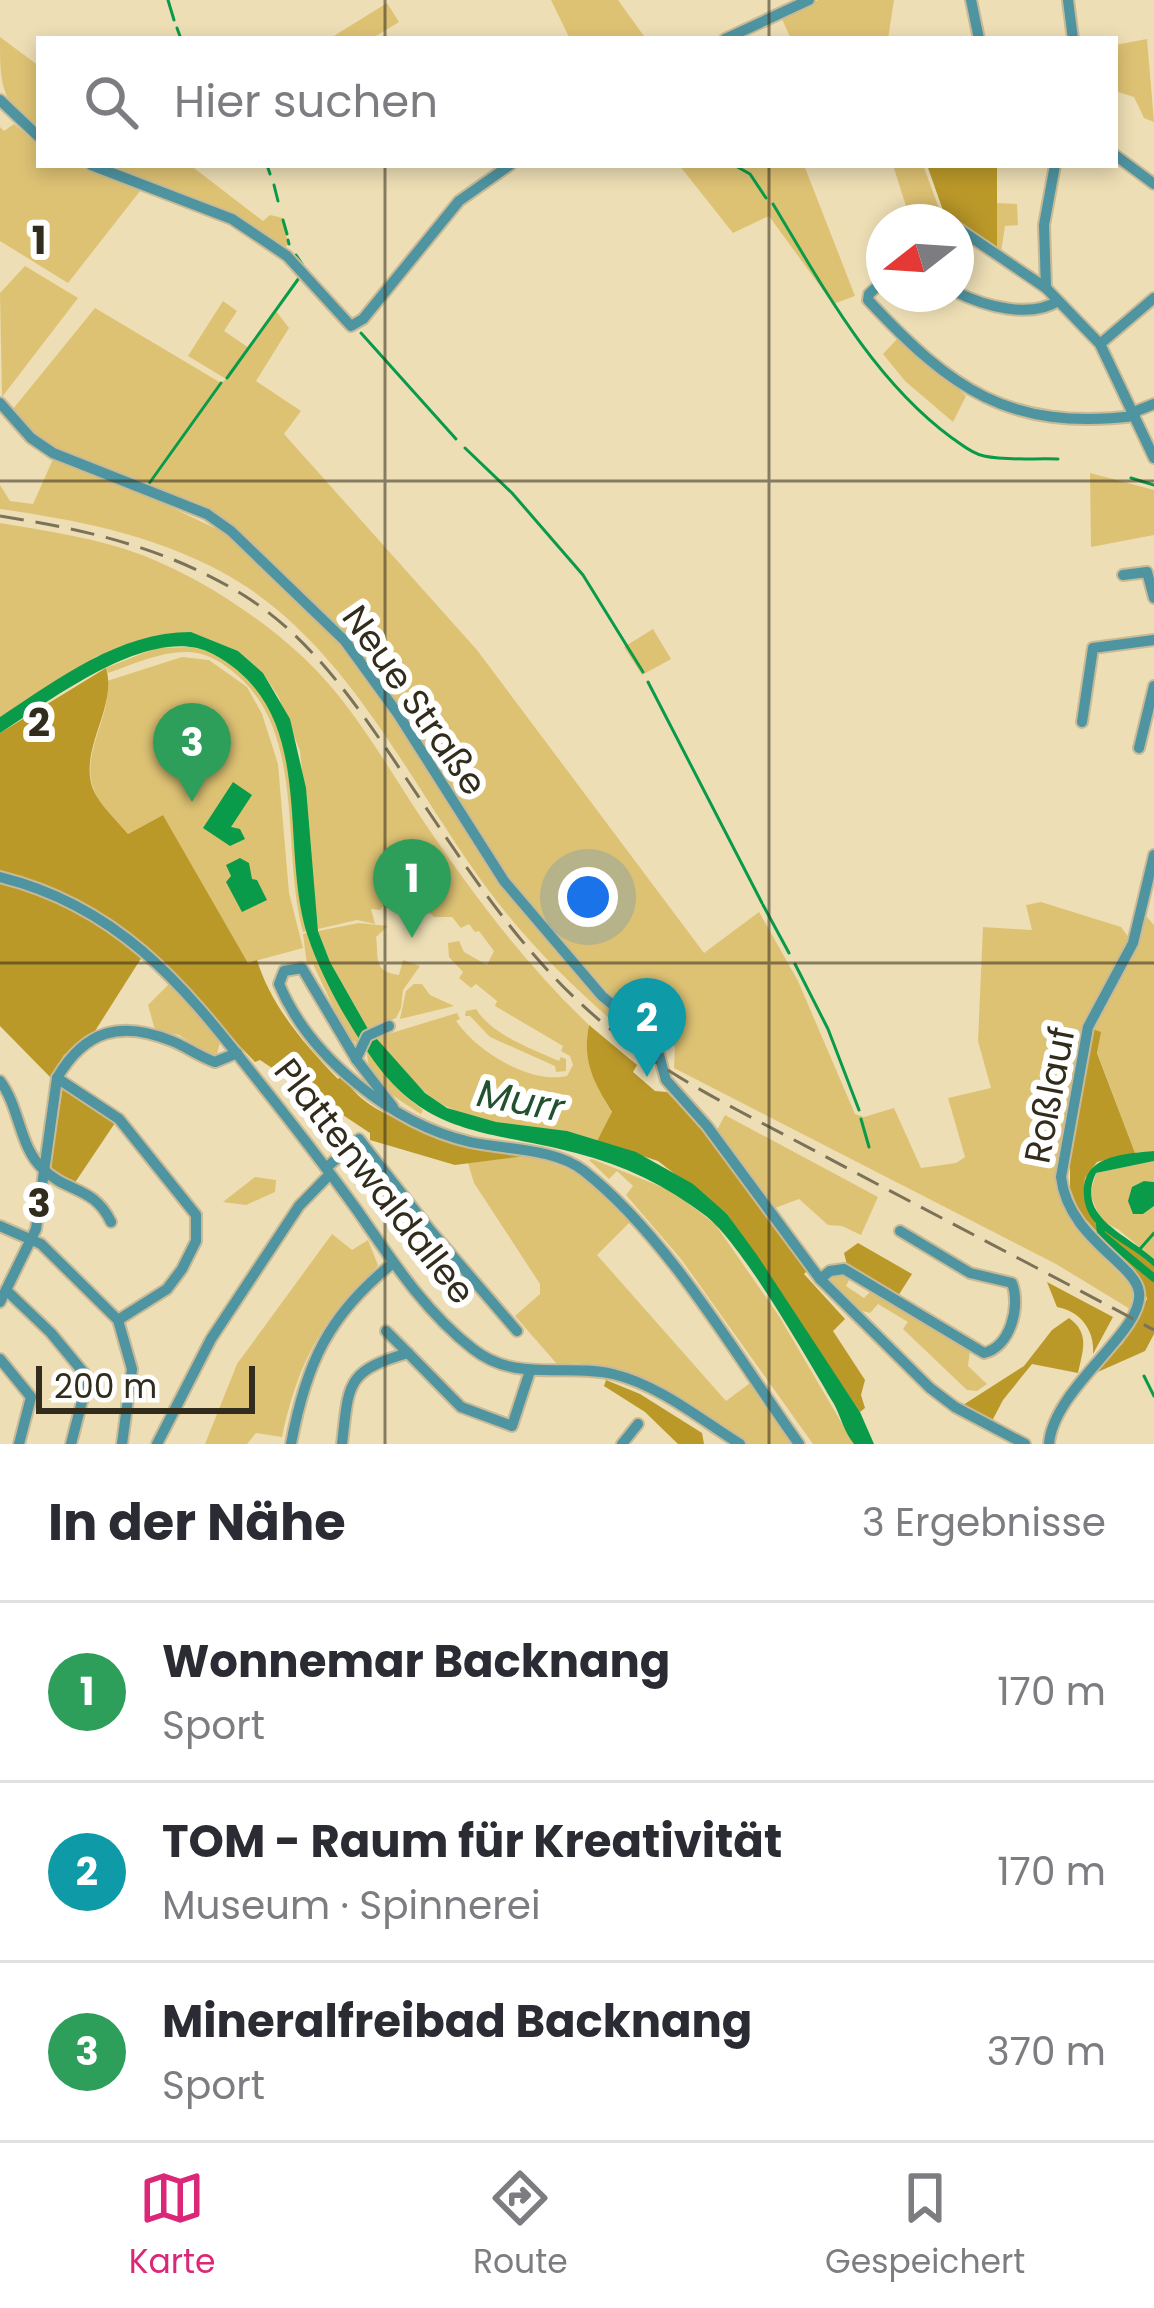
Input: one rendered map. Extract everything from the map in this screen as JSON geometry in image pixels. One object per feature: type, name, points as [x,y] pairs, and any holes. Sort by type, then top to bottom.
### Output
[{"type":"street","points":[[731,36],[809,0]]},
{"type":"street","points":[[970,0],[978,36]]},
{"type":"street","points":[[1068,0],[1073,36]]},
{"type":"street","points":[[0,100],[36,134]]},
{"type":"street","points":[[1118,157],[1154,184]]},
{"type":"street","points":[[99,168],[232,219],[287,256],[351,326],[360,322],[459,201],[506,168]]},
{"type":"street","points":[[1046,288],[1043,224],[1054,168]]},
{"type":"street","points":[[974,239],[1046,288],[1100,344],[1154,458]]},
{"type":"street","points":[[974,298],[1002,307],[1042,309],[1058,301]]},
{"type":"street","points":[[1100,344],[1154,298]]},
{"type":"street","points":[[879,312],[970,392],[1005,407],[1067,418],[1135,414],[1154,404]]},
{"type":"street","name":"Neue Straße","points":[[0,403],[31,438],[53,453],[206,514],[231,531],[345,641],[398,714],[504,881],[602,996],[646,1031],[657,1048],[666,1080],[820,1279],[930,1388],[955,1407],[1025,1444]]},
{"type":"street","points":[[1123,575],[1147,572],[1154,598]]},
{"type":"street","points":[[1082,722],[1095,647],[1154,640]]},
{"type":"street","points":[[1139,748],[1154,686]]},
{"type":"street","name":"Roßlauf","points":[[1048,1444],[1051,1427],[1071,1392],[1127,1325],[1138,1301],[1135,1283],[1078,1223],[1061,1177],[1088,1027],[1138,927],[1154,855]]},
{"type":"street","points":[[0,877],[74,903],[145,950],[237,1053]]},
{"type":"street","points":[[394,1107],[302,968],[284,971],[279,984],[308,1032],[364,1090],[394,1107],[451,1136],[567,1161],[620,1203],[671,1263],[799,1444]]},
{"type":"street","points":[[357,1055],[371,1033],[388,1026]]},
{"type":"street","name":"Plattenwaldallee","points":[[57,1078],[77,1049],[115,1031],[155,1035],[215,1062],[237,1053],[393,1263],[471,1348],[486,1358],[530,1371],[590,1371],[624,1377],[740,1444]]},
{"type":"street","points":[[71,1444],[88,1378],[51,1333],[3,1296],[38,1216],[57,1078],[119,1119],[196,1215],[196,1241],[182,1269],[166,1289],[118,1319]]},
{"type":"street","points":[[0,1081],[15,1106],[30,1152],[44,1170],[102,1204],[111,1222]]},
{"type":"street","points":[[157,1444],[211,1339],[299,1206],[359,1139],[517,1330]]},
{"type":"street","points":[[0,1226],[41,1244],[118,1319],[132,1369],[122,1444]]},
{"type":"street","points":[[820,1279],[844,1269],[973,1348],[992,1352],[1004,1342],[1016,1290],[1012,1283],[970,1273],[900,1231]]},
{"type":"street","points":[[291,1444],[300,1395],[320,1345],[351,1301],[393,1263]]},
{"type":"street","points":[[386,1331],[461,1407],[512,1426]]},
{"type":"street","points":[[342,1444],[352,1380],[373,1363],[408,1353]]},
{"type":"street","points":[[0,1359],[31,1397],[19,1444]]},
{"type":"street","points":[[508,1444],[530,1371]]},
{"type":"street","points":[[622,1444],[638,1424]]},
{"type":"shaded area","points":[[551,0],[618,0],[644,36],[569,36]]},
{"type":"shaded area","points":[[818,0],[894,0],[888,36],[790,36],[782,19]]},
{"type":"shaded area","points":[[387,3],[399,22],[376,36],[334,36]]},
{"type":"shaded area","points":[[0,37],[36,64],[36,129],[10,101],[1,68]]},
{"type":"shaded area","points":[[1147,39],[1154,122],[1144,118],[1134,97],[1118,92],[1118,44]]},
{"type":"shaded area","points":[[14,124],[36,142],[36,168],[83,168],[140,191],[68,283],[0,241],[0,127],[4,131]]},
{"type":"shaded area","points":[[112,168],[194,168],[263,221],[270,215],[283,218],[288,245],[281,249],[249,227]]},
{"type":"shaded area","points":[[681,168],[805,168],[855,296],[833,304],[769,216],[733,233]]},
{"type":"shaded area","points":[[894,168],[924,168],[937,204],[905,204]]},
{"type":"shaded area","points":[[928,168],[997,168],[997,250],[974,236],[974,204],[941,204]]},
{"type":"shaded area","points":[[997,203],[1017,204],[1018,225],[1005,226],[1001,253],[997,250]]},
{"type":"shaded area","points":[[25,266],[78,298],[2,397],[0,293]]},
{"type":"shaded area","points":[[223,301],[237,311],[224,331],[249,348],[276,311],[289,328],[256,381],[301,411],[284,434],[477,650],[704,953],[759,912],[798,981],[855,1114],[864,1117],[894,1108],[921,1168],[956,1163],[965,1157],[948,1098],[991,1088],[978,1041],[983,927],[1032,930],[1026,905],[1041,902],[1121,927],[1130,939],[1084,1026],[1057,1173],[1074,1222],[1130,1285],[1130,1309],[1056,1264],[674,1068],[675,1047],[608,992],[508,879],[347,639],[207,511],[54,447],[31,432],[13,409],[95,308],[221,383],[226,379],[188,356]]},
{"type":"shaded area","points":[[900,336],[966,396],[953,422],[905,381],[883,354]]},
{"type":"shaded area","points":[[54,457],[229,535],[343,642],[501,883],[592,992],[643,1036],[650,1053],[565,977],[507,914],[339,673],[264,599],[220,571],[167,547],[85,524],[0,509],[0,485],[10,501],[33,504]]},
{"type":"shaded area","points":[[1090,473],[1154,490],[1154,535],[1091,547]]},
{"type":"shaded area","points":[[0,523],[90,540],[163,564],[248,613],[321,676],[480,900],[589,1025],[588,1061],[612,1113],[597,1141],[486,1120],[444,1105],[412,1081],[375,1038],[457,1013],[460,1019],[456,1021],[478,1044],[522,1071],[567,1076],[573,1065],[561,1051],[563,1046],[495,1006],[497,1001],[476,984],[471,988],[459,978],[463,972],[449,957],[448,943],[459,941],[464,952],[487,965],[494,951],[479,931],[469,924],[461,928],[452,917],[434,917],[402,885],[380,910],[371,909],[375,924],[357,920],[318,929],[300,751],[278,696],[263,673],[238,651],[191,632],[97,656],[0,717]]},
{"type":"shaded area","points":[[653,629],[671,659],[642,675],[624,647]]},
{"type":"shaded area","points":[[191,632],[238,651],[263,673],[290,719],[306,788],[318,931],[368,1029],[425,1093],[447,1108],[496,1122],[567,1131],[636,1152],[693,1184],[727,1214],[757,1255],[860,1412],[874,1444],[854,1444],[774,1304],[738,1251],[706,1216],[628,1170],[458,1125],[410,1099],[387,1077],[340,1007],[307,934],[282,743],[268,708],[246,678],[213,654],[188,647],[161,648],[102,669],[0,733],[0,717],[90,660],[139,640]]},
{"type":"shaded area","points":[[191,647],[230,662],[257,689],[276,724],[287,764],[307,931],[303,932],[296,899],[282,757],[272,724],[255,695],[226,666],[195,653],[158,656],[108,673],[106,668],[156,648]]},
{"type":"shaded area","points":[[182,657],[209,660],[247,687],[262,714],[278,764],[289,893],[303,948],[248,963],[163,815],[128,834],[95,793],[91,761],[107,681]]},
{"type":"shaded area","points":[[106,668],[107,698],[90,759],[96,795],[128,834],[163,815],[248,963],[257,960],[280,1009],[313,1053],[375,1108],[424,1129],[525,1156],[455,1165],[370,1140],[370,1133],[260,1060],[255,1062],[147,949],[95,1031],[64,1055],[51,1078],[0,1026],[0,733]]},
{"type":"shaded area","points":[[233,782],[252,795],[231,827],[240,829],[245,839],[230,846],[203,828]]},
{"type":"shaded area","points":[[240,858],[249,863],[252,879],[267,900],[242,912],[226,882],[231,876],[226,865]]},
{"type":"shaded area","points":[[1146,916],[1154,925],[1154,1151],[1135,1153],[1097,1052],[1100,1032],[1093,1029],[1129,965]]},
{"type":"shaded area","points":[[359,923],[388,926],[376,937],[378,962],[384,970],[399,975],[403,960],[420,966],[403,990],[396,1018],[368,1029],[318,931]]},
{"type":"shaded area","points":[[307,933],[360,1039],[356,1043],[345,1032],[313,964],[307,965],[303,934]]},
{"type":"shaded area","points":[[170,983],[220,1042],[217,1054],[212,1056],[179,1035],[155,1030],[148,1005]]},
{"type":"shaded area","points":[[422,984],[430,995],[454,1006],[400,1019],[406,991]]},
{"type":"shaded area","points":[[476,1009],[513,1040],[559,1061],[566,1059],[566,1071],[556,1072],[555,1066],[490,1037],[465,1016],[466,1011]]},
{"type":"shaded area","points":[[589,1025],[637,1065],[633,1072],[655,1091],[667,1092],[704,1131],[808,1270],[804,1274],[845,1319],[833,1331],[865,1380],[861,1395],[865,1408],[860,1412],[727,1214],[658,1161],[597,1141],[612,1112],[591,1070]]},
{"type":"shaded area","points":[[1093,1029],[1101,1032],[1097,1053],[1135,1153],[1097,1162],[1085,1178],[1085,1194],[1096,1220],[1154,1267],[1154,1334],[1145,1351],[1091,1375],[1123,1343],[1147,1299],[1142,1281],[1079,1212],[1070,1188],[1070,1160]]},
{"type":"shaded area","points":[[367,1051],[423,1110],[421,1114],[378,1081]]},
{"type":"shaded area","points":[[63,1086],[115,1123],[74,1184],[50,1170]]},
{"type":"shaded area","points":[[725,1115],[878,1197],[861,1235],[828,1225],[799,1199],[775,1208],[716,1132]]},
{"type":"shaded area","points":[[1154,1151],[1154,1161],[1096,1173],[1091,1188],[1098,1213],[1154,1259],[1154,1267],[1094,1221],[1084,1195],[1089,1172],[1097,1164]]},
{"type":"shaded area","points":[[525,1156],[584,1178],[631,1221],[597,1255],[726,1401],[750,1383],[795,1444],[747,1444],[652,1385],[580,1363],[557,1364],[515,1316],[540,1294],[540,1284],[474,1183],[468,1163]]},
{"type":"shaded area","points":[[592,1159],[672,1191],[715,1224],[779,1316],[854,1444],[813,1444],[681,1259],[626,1195],[633,1186],[617,1171],[609,1179]]},
{"type":"shaded area","points":[[1154,1161],[1154,1182],[1144,1181],[1143,1214],[1154,1206],[1154,1259],[1101,1220],[1090,1194],[1096,1173]]},
{"type":"shaded area","points":[[255,1177],[276,1180],[275,1192],[246,1205],[223,1202]]},
{"type":"shaded area","points":[[1154,1182],[1154,1206],[1133,1214],[1128,1201],[1132,1187]]},
{"type":"shaded area","points":[[332,1234],[352,1250],[368,1240],[378,1265],[333,1315],[313,1347],[282,1437],[256,1433],[247,1444],[205,1444],[237,1364]]},
{"type":"shaded area","points":[[858,1243],[912,1274],[898,1296],[847,1265],[844,1253]]},
{"type":"shaded area","points":[[836,1274],[850,1278],[846,1286],[864,1298],[870,1292],[970,1351],[968,1366],[987,1384],[977,1391],[967,1390],[903,1329],[908,1322],[878,1304],[870,1313],[858,1310],[829,1281]]},
{"type":"shaded area","points":[[1047,1282],[1113,1317],[1093,1354],[1084,1323],[1057,1307]]},
{"type":"shaded area","points":[[1069,1318],[1082,1336],[1078,1373],[1032,1364],[992,1421],[963,1405],[1024,1366],[1052,1330]]},
{"type":"shaded area","points":[[606,1380],[640,1394],[702,1433],[704,1444],[678,1444],[645,1412],[604,1386]]},
{"type":"waterway","points":[[168,0],[174,20]]},
{"type":"waterway","points":[[177,28],[180,36]]},
{"type":"waterway","points":[[268,168],[270,174]]},
{"type":"waterway","points":[[739,168],[750,174],[766,198]]},
{"type":"waterway","points":[[274,185],[278,201]]},
{"type":"waterway","points":[[773,204],[852,330],[924,415],[980,455],[1058,459]]},
{"type":"waterway","points":[[283,220],[287,234]]},
{"type":"waterway","points":[[288,240],[289,244]]},
{"type":"waterway","points":[[296,255],[302,264]]},
{"type":"waterway","points":[[227,378],[299,278]]},
{"type":"waterway","points":[[361,333],[456,439]]},
{"type":"waterway","points":[[148,485],[221,383]]},
{"type":"waterway","points":[[465,448],[512,493],[583,575],[643,672]]},
{"type":"waterway","points":[[1131,478],[1154,485]]},
{"type":"waterway","points":[[648,682],[762,903]]},
{"type":"waterway","points":[[763,905],[789,953]]},
{"type":"waterway","points":[[795,964],[828,1029],[859,1110]]},
{"type":"waterway","points":[[861,1119],[869,1147]]},
{"type":"waterway","points":[[1100,1224],[1101,1234],[1154,1278]]},
{"type":"waterway","points":[[1140,1249],[1154,1233]]},
{"type":"waterway","points":[[1144,1376],[1154,1396]]},
{"type":"railway","points":[[0,516],[159,554],[248,598],[295,636],[337,681],[501,915],[554,977],[614,1032],[712,1096],[1154,1330]]},
{"type":"place","name":"Mineralfreibad Backnang","points":[[192,802]]},
{"type":"place","name":"Wonnemar Backnang","points":[[412,938]]},
{"type":"place","name":"TOM - Raum für Kreativität","points":[[647,1077]]},
{"type":"water label","name":"Murr","points":[[521,1100]]}]
